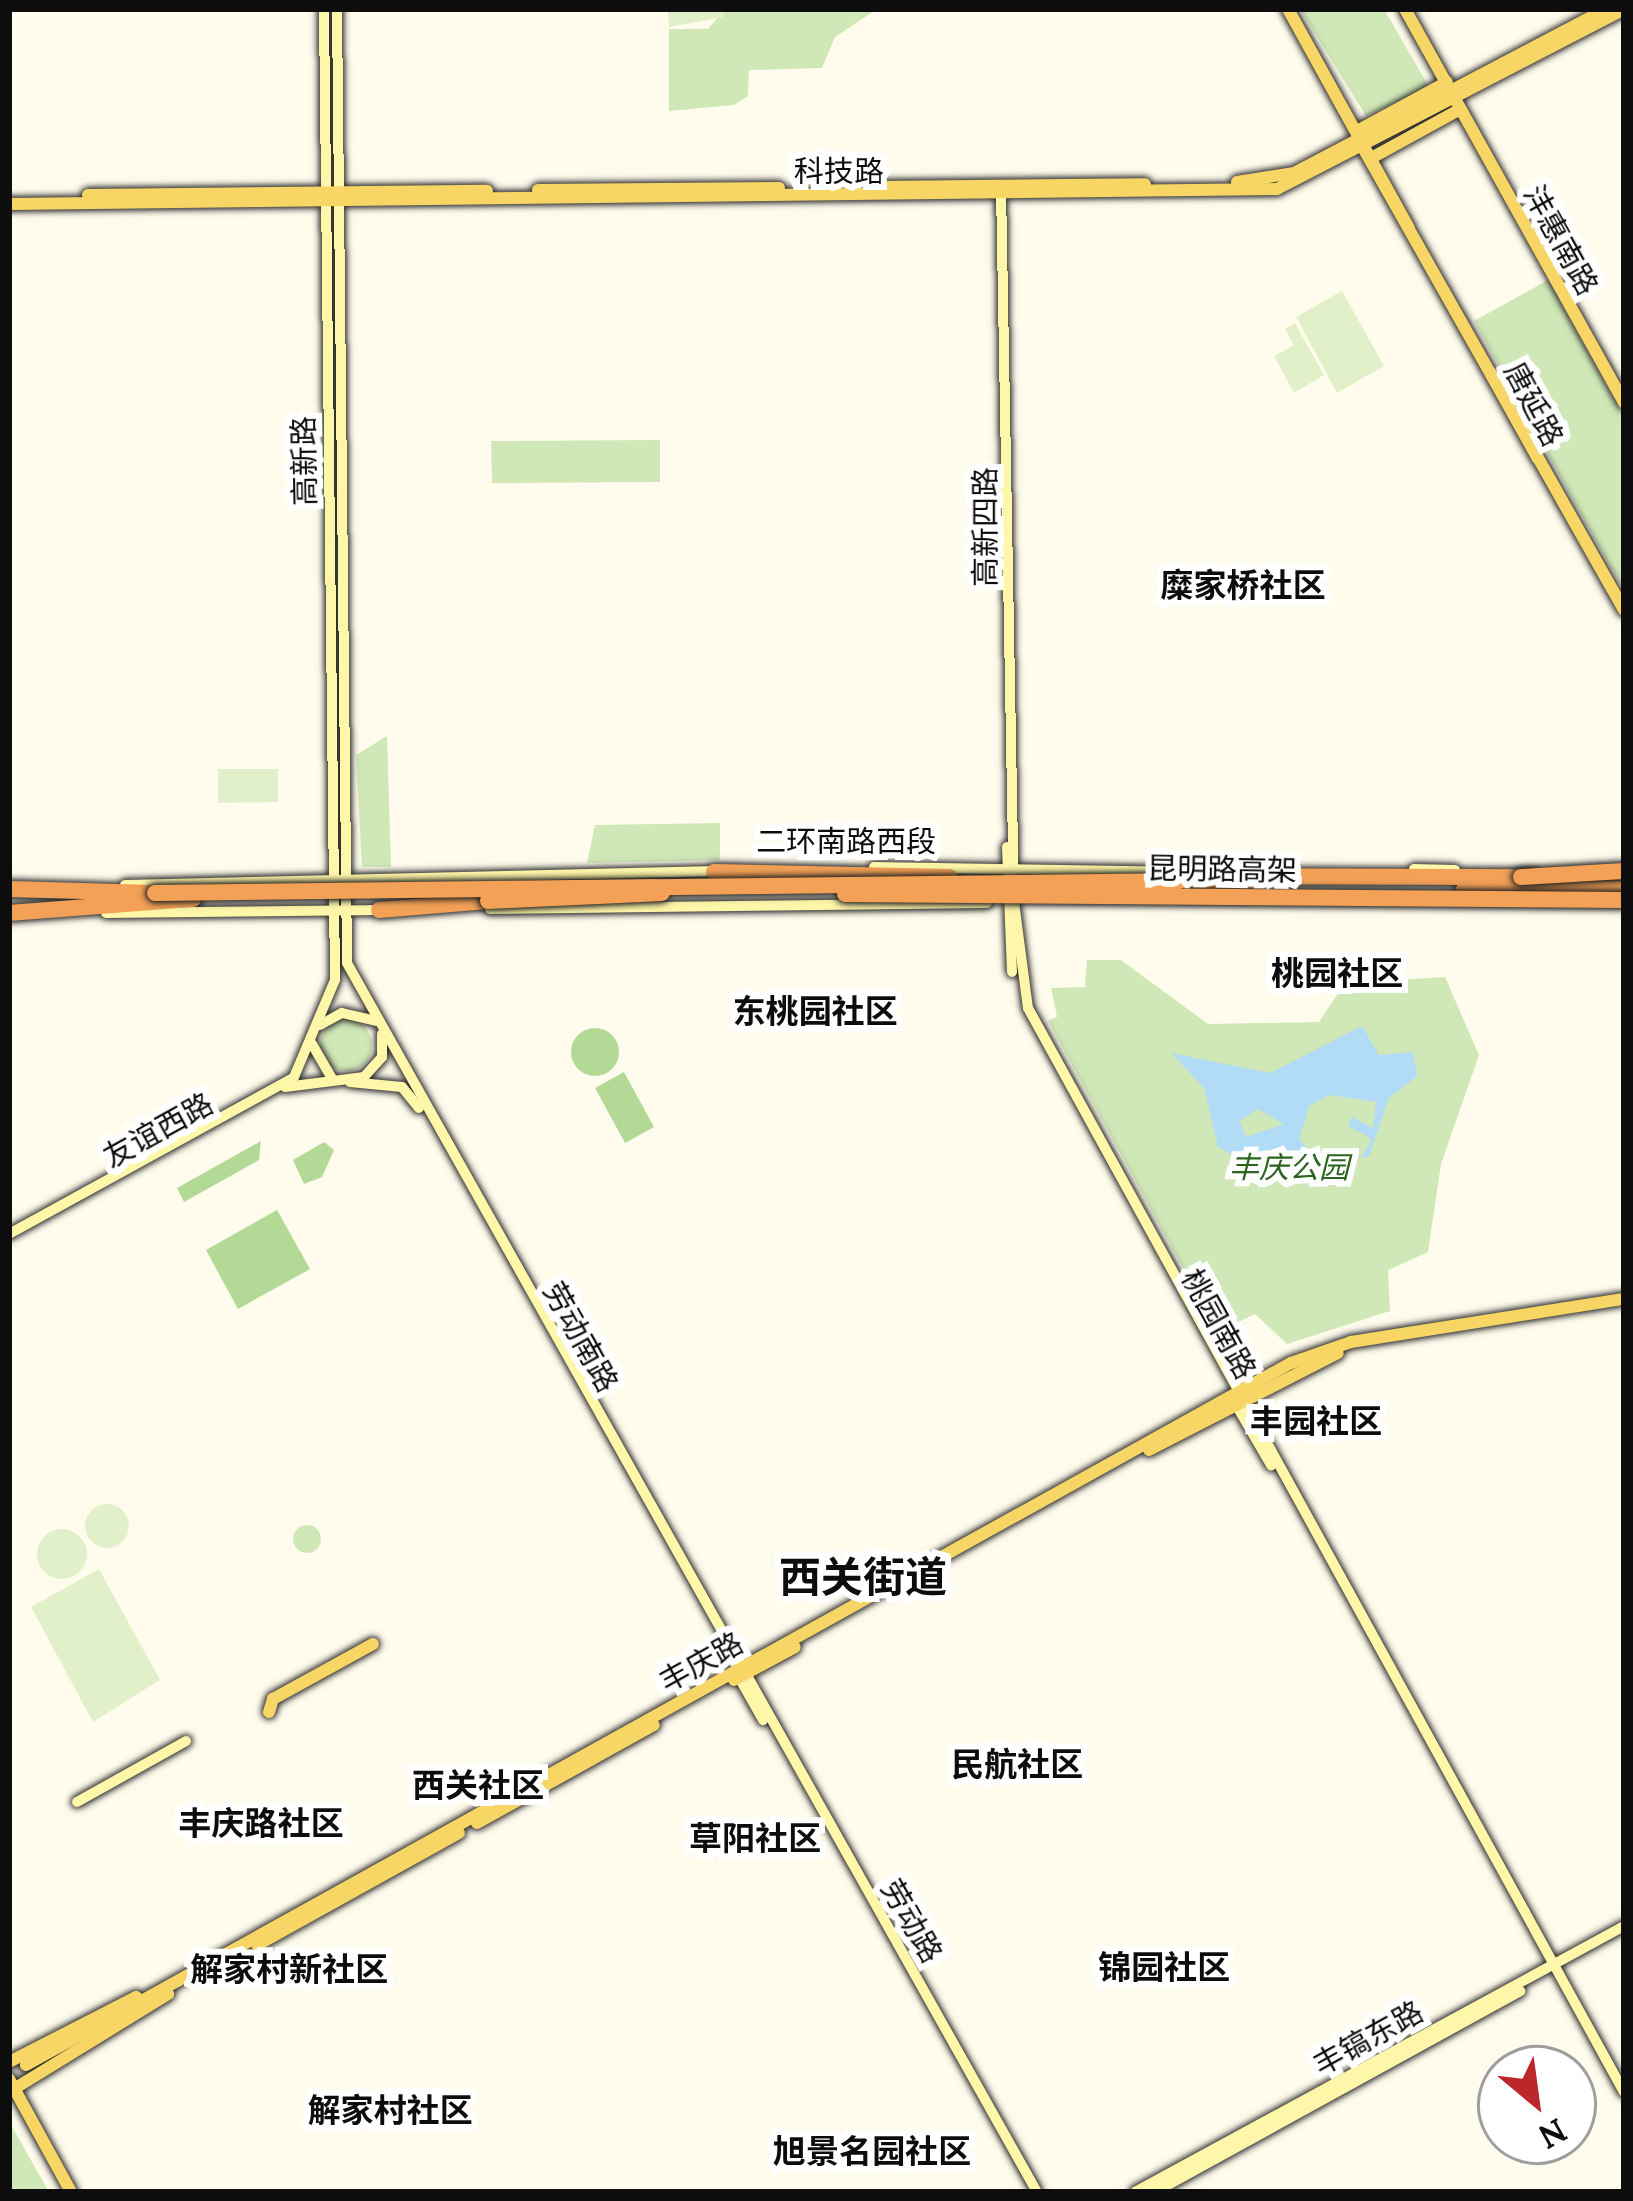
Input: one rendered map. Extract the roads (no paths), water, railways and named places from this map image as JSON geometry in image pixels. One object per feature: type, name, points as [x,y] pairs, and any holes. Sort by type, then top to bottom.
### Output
[{"type":"highway","points":[[714,872],[950,877]]},
{"type":"highway","points":[[1529,883],[1624,875]]},
{"type":"highway","points":[[820,887],[950,877]]},
{"type":"highway","name":"昆明路高架","points":[[950,877],[1529,883]]},
{"type":"highway","points":[[342,882],[663,890]]},
{"type":"highway","points":[[1529,883],[1624,889]]},
{"type":"highway","name":"二环南路西段","points":[[9,913],[85,913],[194,898],[820,887],[1529,883]]},
{"type":"highway","name":"昆明路高架","points":[[820,887],[1624,899]]},
{"type":"highway","name":"二环南路西段","points":[[9,889],[663,890]]},
{"type":"highway","points":[[379,910],[663,890]]},
{"type":"main road","name":"高新路","points":[[325,9],[333,196],[340,912]]},
{"type":"main road","name":"高新路","points":[[333,196],[338,9]]},
{"type":"main road","name":"唐延路","points":[[1288,9],[1624,610]]},
{"type":"main road","name":"沣惠南路","points":[[1405,9],[1624,403]]},
{"type":"main road","name":"科技路","points":[[1453,99],[1606,9]]},
{"type":"main road","name":"科技路","points":[[9,200],[1265,190],[1365,145],[1624,9]]},
{"type":"main road","points":[[1365,145],[1453,99]]},
{"type":"main road","name":"高新四路","points":[[1001,192],[1011,869]]},
{"type":"main road","name":"唐延路","points":[[1614,597],[1624,623]]},
{"type":"main road","name":"二环南路西段","points":[[68,888],[1011,869],[1624,875]]},
{"type":"main road","name":"桃园南路","points":[[1011,869],[1019,973],[1042,1042],[1553,1968]]},
{"type":"main road","name":"二环南路西段","points":[[85,913],[1624,899]]},
{"type":"main road","points":[[298,1080],[335,980],[340,912]]},
{"type":"main road","name":"劳动南路","points":[[340,912],[347,964],[379,1025],[742,1672]]},
{"type":"main road","points":[[319,1026],[342,1012],[379,1025],[379,1062],[343,1081]]},
{"type":"main road","points":[[313,1041],[343,1081],[402,1087],[404,1076],[416,1087]]},
{"type":"main road","name":"友谊西路","points":[[9,1237],[298,1080],[343,1081]]},
{"type":"main road","name":"劳动南路","points":[[402,1087],[742,1672]]},
{"type":"main road","name":"丰庆路","points":[[27,2067],[1334,1346],[1624,1303]]},
{"type":"main road","points":[[269,1712],[273,1699],[373,1644]]},
{"type":"main road","name":"劳动路","points":[[742,1672],[1033,2192]]},
{"type":"main road","points":[[77,1802],[186,1741]]},
{"type":"main road","name":"丰镐东路","points":[[1135,2192],[1624,1930]]},
{"type":"main road","points":[[1553,1968],[1624,2092]]},
{"type":"main road","points":[[1553,1968],[1624,2103]]},
{"type":"main road","name":"丰镐东路","points":[[1155,2192],[1553,1968]]},
{"type":"main road","points":[[9,2062],[169,1989]]},
{"type":"main road","points":[[68,2192],[10,2089],[169,1989]]},
{"type":"water","points":[[1362,1026],[1379,1055],[1413,1052],[1417,1076],[1389,1098],[1369,1156],[1298,1165],[1279,1181],[1218,1147],[1204,1088],[1171,1053],[1270,1073]],"holes":[[[1330,1095],[1376,1102],[1373,1128],[1352,1117],[1348,1126],[1372,1139],[1362,1156],[1315,1155],[1299,1140],[1309,1106]],[[1258,1109],[1284,1124],[1246,1137],[1240,1121]]]},
{"type":"district","name":"糜家桥社区","points":[[1243,586]]},
{"type":"district","name":"桃园社区","points":[[1337,974]]},
{"type":"district","name":"东桃园社区","points":[[815,1012]]},
{"type":"district","name":"丰园社区","points":[[1316,1422]]},
{"type":"district","name":"西关街道","points":[[863,1577]]},
{"type":"district","name":"民航社区","points":[[1017,1765]]},
{"type":"district","name":"西关社区","points":[[478,1786]]},
{"type":"district","name":"丰庆路社区","points":[[261,1824]]},
{"type":"district","name":"草阳社区","points":[[755,1839]]},
{"type":"district","name":"锦园社区","points":[[1164,1968]]},
{"type":"district","name":"解家村新社区","points":[[289,1970]]},
{"type":"district","name":"解家村社区","points":[[390,2111]]},
{"type":"district","name":"旭景名园社区","points":[[872,2152]]},
{"type":"park label","name":"丰庆公园","points":[[1289,1167]]}]
